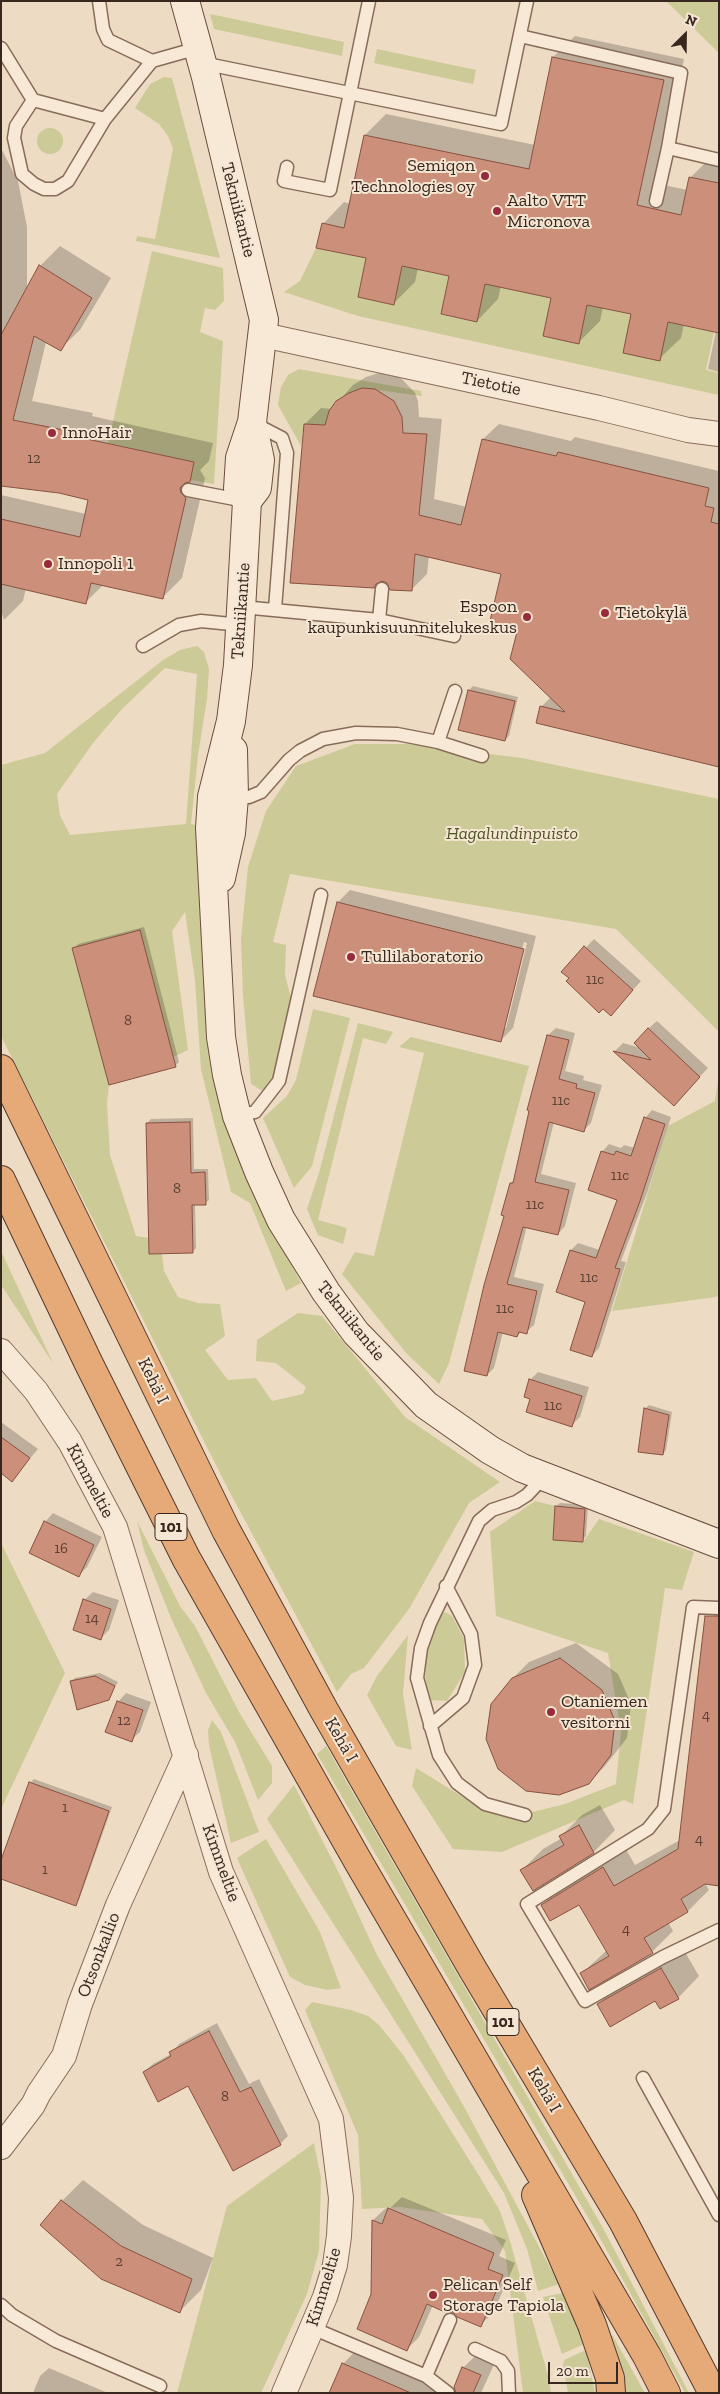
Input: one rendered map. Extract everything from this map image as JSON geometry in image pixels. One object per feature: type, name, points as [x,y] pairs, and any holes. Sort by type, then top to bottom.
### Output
[{"type":"highway","name":"Kehä I","points":[[1,1069],[226,1530],[324,1710],[472,1968],[623,2221],[713,2393]]},
{"type":"highway","name":"101","points":[[1,1180],[89,1364],[186,1558],[359,1864],[666,2393]]},
{"type":"highway","points":[[510,2123],[543,2214],[592,2325],[610,2378],[611,2393]]},
{"type":"main road","name":"Tekniikantie","points":[[184,1],[200,56],[260,296],[264,320],[252,422],[240,458],[238,489],[247,501],[242,616],[223,797],[210,842],[216,916],[217,985],[221,1037],[227,1075],[237,1116],[259,1172],[281,1220],[310,1269],[356,1333],[426,1405],[490,1450],[544,1478],[719,1544]]},
{"type":"street","name":"Tietotie","points":[[263,335],[600,408],[688,430],[719,434]]},
{"type":"street","name":"Kimmeltie","points":[[1,1351],[36,1391],[70,1442],[115,1527],[221,1872],[331,2119],[338,2162],[341,2198],[335,2265],[312,2328],[284,2393]]},
{"type":"street","name":"Otsonkallio","points":[[1,2147],[33,2105],[64,2056],[80,2004],[118,1905],[186,1755]]},
{"type":"lane","points":[[99,1],[103,29],[108,40],[152,61],[200,56],[350,92],[501,124],[527,1]]},
{"type":"lane","points":[[287,167],[284,181],[330,190],[369,1]]},
{"type":"lane","points":[[520,36],[681,73],[668,148],[656,201]]},
{"type":"lane","points":[[1,48],[33,100],[105,118]]},
{"type":"lane","points":[[33,100],[16,126],[14,138],[22,174],[34,184],[44,188],[55,189],[68,181],[105,118],[152,61]]},
{"type":"lane","points":[[668,148],[719,160]]},
{"type":"lane","points":[[252,422],[282,438],[288,453],[275,610]]},
{"type":"lane","points":[[188,490],[247,501]]},
{"type":"lane","points":[[379,620],[382,589]]},
{"type":"lane","points":[[143,646],[179,625],[275,610],[379,620],[454,636]]},
{"type":"lane","points":[[438,742],[455,691]]},
{"type":"lane","points":[[223,797],[255,796],[300,751],[322,739],[356,733],[397,734],[438,742],[482,756]]},
{"type":"lane","points":[[237,1116],[254,1112],[279,1081],[321,895]]},
{"type":"lane","points":[[525,1815],[485,1804],[457,1783],[439,1755],[417,1678],[420,1655],[430,1623],[446,1586],[479,1521],[492,1510],[516,1502],[527,1495],[544,1478]]},
{"type":"lane","points":[[430,1726],[463,1698],[475,1665],[471,1634],[446,1586]]},
{"type":"lane","points":[[719,1608],[693,1606],[664,1809],[648,1829],[527,1904],[585,2001],[719,1930]]},
{"type":"lane","points":[[644,2078],[719,2215]]},
{"type":"lane","points":[[1,2305],[12,2315],[44,2335],[160,2386]]},
{"type":"lane","points":[[426,2376],[450,2320]]},
{"type":"lane","points":[[312,2328],[426,2376],[448,2393]]},
{"type":"lane","points":[[474,2349],[501,2361],[508,2371],[509,2393]]},
{"type":"green space","points":[[666,1],[719,1],[719,53]]},
{"type":"green space","points":[[210,14],[344,42],[342,56],[214,29]]},
{"type":"green space","points":[[377,49],[476,70],[473,84],[374,63]]},
{"type":"green space","points":[[164,77],[172,78],[220,258],[136,241],[137,236],[155,239],[173,149],[168,136],[159,124],[135,108],[150,84]]},
{"type":"green space","points":[[50,128],[59,132],[63,141],[59,150],[50,154],[41,150],[37,141],[41,132]]},
{"type":"green space","points":[[316,248],[366,258],[358,297],[394,305],[402,266],[449,276],[441,315],[477,322],[485,284],[551,298],[543,336],[579,343],[587,305],[714,332],[706,370],[719,373],[719,395],[358,316],[284,292],[300,281]]},
{"type":"green space","points":[[152,251],[223,268],[224,301],[215,310],[205,308],[200,332],[223,341],[214,484],[190,480],[194,462],[108,443]]},
{"type":"green space","points":[[299,369],[421,391],[422,396],[362,388],[349,393],[336,401],[329,411],[325,425],[304,424],[301,446],[278,405],[281,387],[288,375]]},
{"type":"green space","points":[[197,646],[204,652],[209,669],[191,824],[199,826],[199,888],[205,968],[267,1218],[301,1283],[286,1291],[250,1203],[231,1192],[201,1069],[195,980],[185,912],[172,931],[188,1050],[173,1057],[140,930],[73,948],[109,1085],[107,1103],[110,1155],[136,1236],[149,1238],[149,1254],[162,1254],[164,1271],[178,1297],[198,1303],[220,1304],[225,1336],[205,1350],[228,1380],[256,1378],[272,1401],[303,1394],[306,1387],[276,1363],[256,1361],[257,1340],[298,1313],[322,1316],[405,1417],[500,1482],[469,1503],[409,1609],[364,1668],[351,1674],[337,1692],[227,1487],[1,1036],[1,765],[45,753],[163,660],[180,650]],"holes":[[[165,668],[197,674],[186,824],[70,835],[60,815],[57,794],[93,743],[122,709]]]},
{"type":"green space","name":"Hagalundinpuisto","points":[[355,744],[407,744],[522,758],[719,799],[719,1032],[616,929],[290,874],[273,942],[286,945],[285,975],[291,998],[274,1081],[265,1090],[261,1090],[251,1084],[243,996],[241,939],[248,867],[266,811],[296,766]]},
{"type":"green space","points":[[313,1009],[350,1018],[312,1166],[294,1188],[263,1118],[287,1096],[296,1080]]},
{"type":"green space","points":[[358,1023],[393,1032],[386,1044],[363,1038],[318,1220],[347,1228],[343,1244],[318,1235],[307,1209],[319,1173]]},
{"type":"green space","points":[[411,1037],[529,1066],[449,1363],[439,1384],[407,1354],[342,1274],[355,1252],[374,1256],[424,1053],[399,1047]]},
{"type":"green space","points":[[719,1075],[719,1294],[716,1297],[612,1311],[668,1126],[715,1101]]},
{"type":"green space","points":[[1,1251],[53,1363],[1,1285]]},
{"type":"green space","points":[[535,1501],[555,1506],[553,1540],[583,1542],[599,1519],[694,1552],[682,1590],[665,1588],[633,1804],[624,1800],[502,1852],[453,1849],[412,1786],[416,1768],[471,1802],[508,1818],[565,1804],[616,1784],[621,1732],[608,1653],[496,1616],[490,1532]]},
{"type":"green space","points":[[137,1521],[180,1606],[195,1626],[239,1712],[272,1766],[272,1783],[258,1800],[235,1742],[206,1693],[171,1618],[144,1550]]},
{"type":"green space","points":[[1,1543],[65,1673],[1,1809]]},
{"type":"green space","points":[[445,1612],[452,1616],[464,1639],[465,1672],[447,1701],[430,1700],[425,1687],[426,1659],[436,1619]]},
{"type":"green space","points":[[408,1635],[403,1694],[412,1750],[396,1746],[367,1695],[377,1676]]},
{"type":"green space","points":[[212,1720],[221,1732],[259,1832],[231,1843],[209,1745],[208,1730]]},
{"type":"green space","points":[[326,1746],[603,2228],[689,2393],[685,2393],[596,2231],[317,1754]]},
{"type":"green space","points":[[294,1785],[340,1875],[377,1955],[462,2103],[559,2284],[538,2291],[527,2249],[504,2193],[267,1819]]},
{"type":"green space","points":[[266,1839],[320,1932],[341,1988],[328,1990],[305,1985],[290,1977],[237,1858]]},
{"type":"green space","points":[[312,2002],[351,2010],[368,2016],[379,2025],[404,2056],[478,2174],[500,2211],[510,2241],[549,2379],[551,2393],[523,2393],[505,2251],[482,2219],[400,2207],[362,2209],[358,2135],[305,2010]]},
{"type":"green space","points":[[314,2143],[321,2178],[319,2251],[307,2294],[261,2393],[177,2393],[227,2206]]},
{"type":"green space","points":[[563,2293],[584,2344],[562,2354],[543,2297]]},
{"type":"green space","points":[[610,2335],[613,2336],[645,2393],[622,2393]]},
{"type":"green space","points":[[586,2350],[595,2393],[568,2393],[563,2365],[564,2360]]},
{"type":"building","name":"Aalto VTT Micronova","points":[[552,57],[664,80],[637,205],[681,215],[689,177],[719,183],[719,333],[668,322],[660,361],[623,353],[631,314],[587,305],[579,344],[543,336],[551,298],[485,284],[477,322],[441,314],[449,276],[402,266],[394,305],[358,297],[366,258],[316,248],[322,223],[344,228],[364,135],[529,169]]},
{"type":"building","points":[[39,265],[92,298],[61,351],[34,336],[13,420],[74,432],[73,436],[194,462],[190,482],[185,483],[180,488],[181,493],[186,498],[163,599],[91,583],[86,604],[1,584],[1,519],[80,537],[88,500],[59,493],[1,486],[1,335]]},
{"type":"building","name":"Tietokylä","points":[[362,388],[375,389],[394,401],[402,417],[403,433],[427,434],[419,515],[461,525],[482,439],[556,456],[558,452],[709,488],[705,506],[714,508],[711,522],[719,524],[719,767],[536,723],[540,706],[565,712],[510,659],[517,632],[489,625],[501,574],[415,554],[412,591],[390,590],[387,583],[382,581],[376,584],[374,588],[290,583],[304,424],[325,425],[329,411],[336,401]]},
{"type":"building","points":[[468,690],[515,701],[505,741],[458,730]]},
{"type":"building","points":[[337,902],[524,949],[501,1042],[313,996]]},
{"type":"building","points":[[140,930],[176,1067],[109,1085],[72,948]]},
{"type":"building","points":[[584,946],[633,990],[611,1016],[603,1009],[599,1013],[566,981],[569,978],[561,972]]},
{"type":"building","points":[[648,1028],[700,1077],[674,1106],[613,1051],[651,1060],[634,1043]]},
{"type":"building","points":[[547,1035],[569,1040],[559,1079],[577,1084],[576,1088],[595,1093],[584,1132],[549,1122],[535,1182],[569,1190],[558,1235],[523,1227],[507,1284],[537,1291],[527,1334],[519,1332],[517,1337],[498,1332],[487,1376],[464,1371],[484,1285],[504,1216],[501,1215],[510,1183],[513,1183],[529,1111],[527,1110]]},
{"type":"building","points":[[644,1117],[665,1124],[640,1201],[615,1268],[620,1269],[592,1357],[570,1350],[585,1302],[556,1292],[570,1250],[596,1258],[617,1200],[588,1190],[601,1151],[614,1155],[616,1151],[631,1156]]},
{"type":"building","points":[[190,1122],[191,1173],[205,1172],[206,1205],[192,1205],[193,1253],[149,1254],[146,1123]]},
{"type":"building","points":[[529,1379],[582,1396],[572,1427],[526,1412],[530,1399],[524,1397]]},
{"type":"building","points":[[644,1408],[669,1415],[663,1455],[638,1452]]},
{"type":"building","points":[[1,1437],[30,1458],[12,1482],[1,1473]]},
{"type":"building","points":[[555,1506],[585,1509],[583,1542],[553,1540]]},
{"type":"building","points":[[44,1521],[94,1545],[79,1577],[29,1553]]},
{"type":"building","points":[[83,1599],[111,1609],[101,1640],[73,1630]]},
{"type":"building","points":[[705,1616],[719,1616],[719,1886],[705,1884],[681,1899],[688,1912],[644,1938],[653,1953],[589,1990],[580,1973],[609,1956],[579,1905],[550,1921],[541,1905],[603,1867],[614,1886],[678,1849]]},
{"type":"building","name":"Otaniemen vesitorni","points":[[560,1658],[602,1690],[615,1721],[611,1755],[589,1784],[559,1795],[526,1791],[498,1769],[486,1739],[491,1704],[512,1678]]},
{"type":"building","points":[[95,1676],[115,1686],[109,1700],[77,1710],[70,1681]]},
{"type":"building","points":[[117,1701],[143,1710],[132,1742],[105,1732]]},
{"type":"building","points":[[29,1782],[109,1811],[76,1906],[1,1879],[1,1860]]},
{"type":"building","points":[[579,1825],[594,1853],[533,1891],[520,1870],[564,1845],[559,1836]]},
{"type":"building","points":[[661,1968],[679,1999],[660,2009],[655,2001],[610,2027],[597,2004]]},
{"type":"building","points":[[209,2031],[240,2092],[251,2087],[281,2145],[233,2171],[188,2086],[158,2102],[143,2072],[171,2056],[169,2052]]},
{"type":"building","points":[[61,2200],[121,2246],[192,2279],[180,2313],[101,2279],[40,2225]]},
{"type":"building","points":[[388,2208],[494,2253],[488,2269],[503,2275],[481,2327],[457,2317],[453,2312],[447,2313],[427,2304],[407,2351],[357,2329],[371,2294],[372,2220],[382,2224]]},
{"type":"building","points":[[342,2363],[411,2393],[329,2393]]},
{"type":"building","points":[[462,2367],[481,2375],[473,2393],[456,2393],[454,2387]]},
{"type":"place","name":"Semiqon Technologies oy","points":[[485,176]]},
{"type":"place","name":"Aalto VTT Micronova","points":[[497,211]]},
{"type":"place","name":"InnoHair","points":[[52,433]]},
{"type":"place","name":"Innopoli 1","points":[[48,564]]},
{"type":"place","name":"Tietokylä","points":[[605,613]]},
{"type":"place","name":"Espoon kaupunkisuunnitelukeskus","points":[[527,617]]},
{"type":"place","name":"Tullilaboratorio","points":[[351,957]]},
{"type":"place","name":"Otaniemen vesitorni","points":[[551,1712]]},
{"type":"place","name":"Pelican Self Storage Tapiola","points":[[433,2295]]}]
